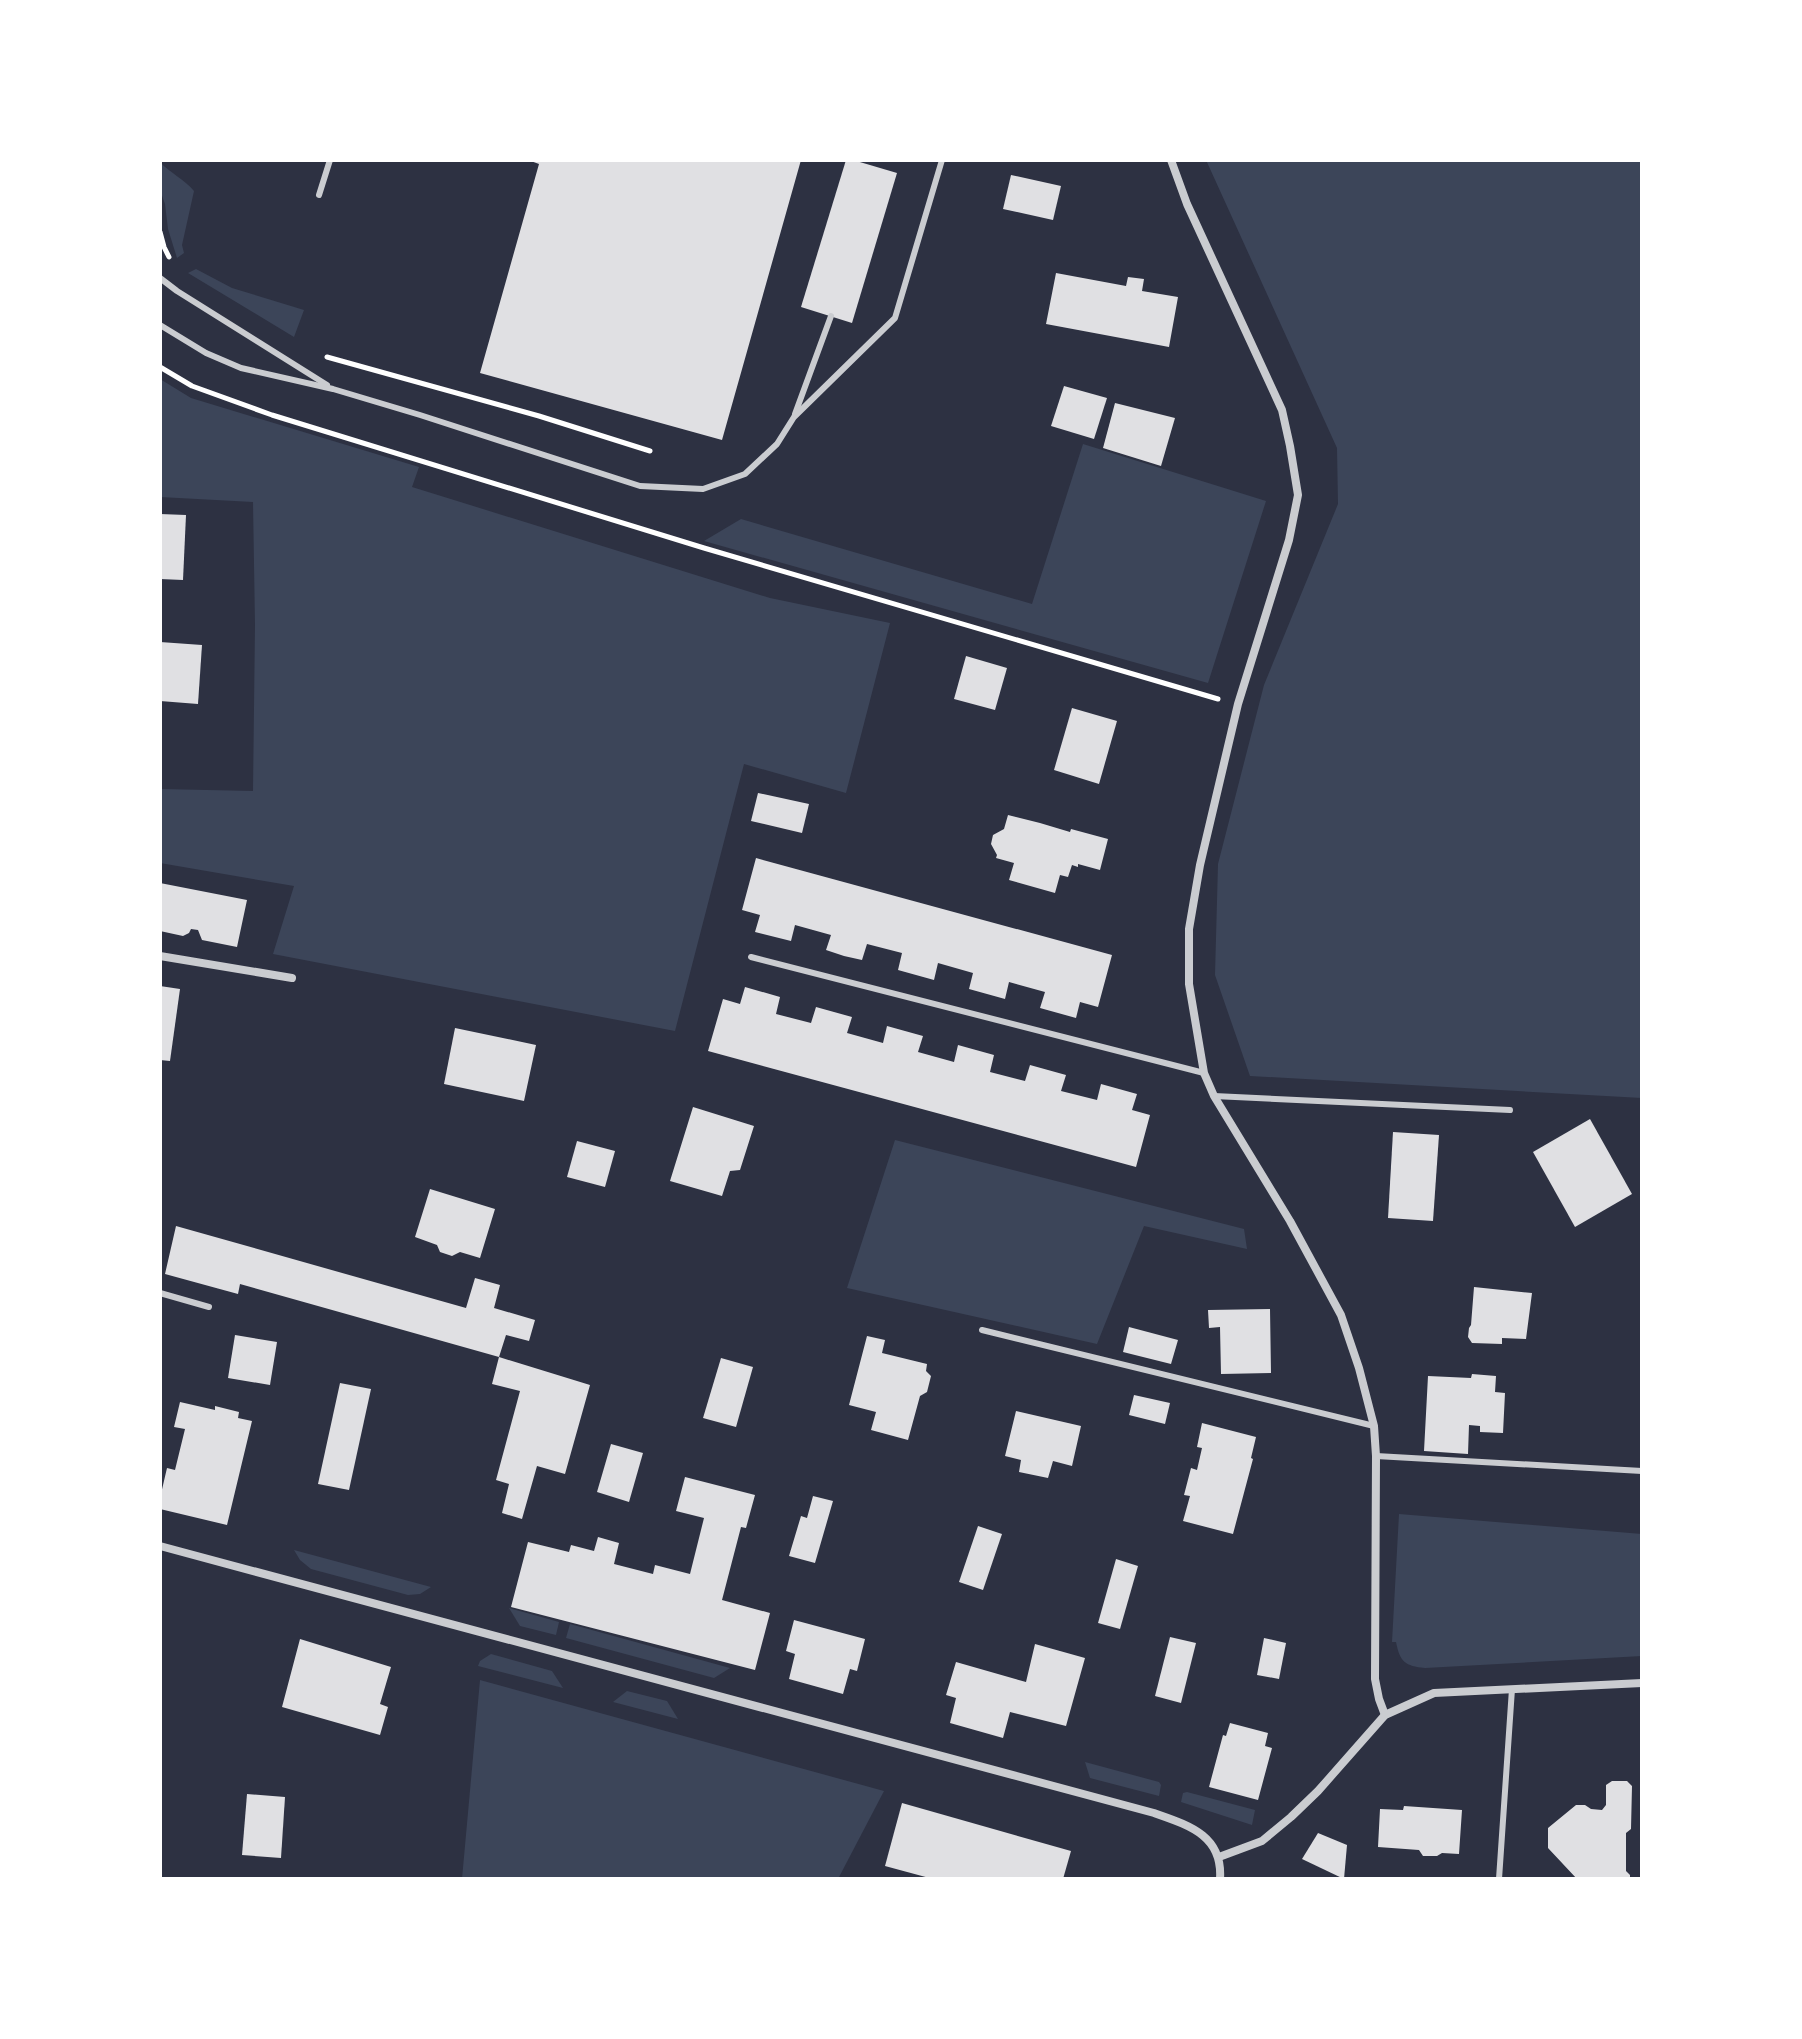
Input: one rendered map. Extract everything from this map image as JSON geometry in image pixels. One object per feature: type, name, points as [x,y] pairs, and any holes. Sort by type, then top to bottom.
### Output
[{"type":"street","points":[[1171,160],[1187,204],[1282,410],[1298,495],[1289,540],[1238,704],[1200,865],[1189,929],[1189,984],[1204,1073],[1214,1096],[1290,1221],[1341,1315],[1359,1368],[1374,1426],[1375,1679],[1385,1715]]},
{"type":"street","points":[[160,956],[292,978]]},
{"type":"street","points":[[160,1546],[1154,1813],[1196,1830],[1206,1838],[1219,1857],[1220,1879]]},
{"type":"street","points":[[1219,1857],[1262,1841],[1318,1791],[1385,1715],[1434,1693],[1642,1683]]},
{"type":"lane","points":[[319,195],[330,160]]},
{"type":"lane","points":[[794,417],[895,318],[942,160]]},
{"type":"lane","points":[[160,278],[333,389]]},
{"type":"lane","points":[[160,325],[206,353],[241,368],[333,389],[640,486],[703,489],[745,474],[777,444],[794,417],[831,316]]},
{"type":"lane","points":[[751,957],[1204,1073]]},
{"type":"lane","points":[[1214,1096],[1510,1110]]},
{"type":"lane","points":[[160,1293],[209,1307]]},
{"type":"lane","points":[[982,1330],[1374,1426]]},
{"type":"lane","points":[[1376,1456],[1642,1471]]},
{"type":"lane","points":[[1499,1879],[1512,1689]]},
{"type":"path","points":[[160,232],[170,259]]},
{"type":"path","points":[[323,355],[650,451]]},
{"type":"path","points":[[160,367],[192,386],[272,415],[704,548],[1238,704]]},
{"type":"shaded area","points":[[1206,160],[1642,160],[1642,1098],[1250,1076],[1215,975],[1218,864],[1264,685],[1338,504],[1337,448]]},
{"type":"shaded area","points":[[160,162],[194,191],[182,245],[184,253],[177,258],[160,190]]},
{"type":"shaded area","points":[[196,269],[232,288],[304,310],[294,337],[188,273]]},
{"type":"shaded area","points":[[160,379],[191,398],[419,467],[412,487],[770,598],[890,623],[846,793],[744,764],[675,1031],[273,954],[294,886],[160,863],[160,789],[253,791],[255,625],[253,502],[160,497]]},
{"type":"shaded area","points":[[1083,444],[1266,501],[1208,683],[704,541],[741,519],[1032,604]]},
{"type":"shaded area","points":[[895,1140],[1244,1229],[1247,1249],[1144,1226],[1097,1344],[847,1288]]},
{"type":"shaded area","points":[[1399,1514],[1642,1534],[1642,1656],[1425,1668],[1408,1664],[1399,1654],[1396,1642],[1392,1642]]},
{"type":"shaded area","points":[[294,1550],[431,1587],[420,1594],[408,1595],[311,1569]]},
{"type":"shaded area","points":[[509,1608],[559,1622],[556,1635],[520,1626]]},
{"type":"shaded area","points":[[570,1624],[730,1668],[714,1678],[566,1638]]},
{"type":"shaded area","points":[[491,1654],[552,1671],[563,1688],[478,1666]]},
{"type":"shaded area","points":[[480,1680],[884,1791],[838,1879],[462,1879]]},
{"type":"shaded area","points":[[627,1691],[667,1701],[678,1719],[613,1702]]},
{"type":"shaded area","points":[[1085,1762],[1159,1782],[1159,1796],[1090,1778]]},
{"type":"shaded area","points":[[1183,1793],[1255,1810],[1252,1825],[1181,1802]]},
{"type":"building","points":[[528,160],[801,160],[722,440],[480,373],[539,164]]},
{"type":"building","points":[[846,160],[897,173],[852,323],[801,307]]},
{"type":"building","points":[[1011,175],[1061,186],[1053,220],[1003,209]]},
{"type":"building","points":[[1056,273],[1126,286],[1128,277],[1144,279],[1142,291],[1178,297],[1169,347],[1046,324]]},
{"type":"building","points":[[1064,386],[1107,398],[1094,439],[1051,426]]},
{"type":"building","points":[[1115,403],[1175,418],[1161,466],[1103,448]]},
{"type":"building","points":[[160,514],[186,515],[183,580],[160,579]]},
{"type":"building","points":[[160,642],[202,645],[198,704],[160,701]]},
{"type":"building","points":[[966,656],[1007,668],[995,710],[954,699]]},
{"type":"building","points":[[1072,708],[1117,721],[1099,784],[1054,770]]},
{"type":"building","points":[[758,793],[809,804],[802,833],[751,821]]},
{"type":"building","points":[[1008,815],[1108,839],[1100,870],[1072,865],[1068,877],[1060,875],[1055,893],[1009,880],[1014,863],[996,858],[991,844],[993,835],[1004,829]]},
{"type":"building","points":[[756,858],[1112,955],[1098,1007],[1080,1002],[1076,1018],[1040,1008],[1045,992],[1009,982],[1005,999],[969,989],[973,973],[938,963],[934,980],[898,970],[902,953],[867,944],[862,960],[844,956],[826,950],[831,935],[795,925],[791,941],[755,932],[760,915],[742,910]]},
{"type":"building","points":[[160,883],[247,900],[237,947],[202,940],[198,930],[191,929],[183,936],[160,931]]},
{"type":"building","points":[[160,986],[180,989],[170,1061],[160,1060]]},
{"type":"building","points":[[745,987],[780,997],[776,1014],[811,1023],[816,1007],[852,1017],[847,1033],[883,1043],[887,1026],[923,1036],[918,1052],[954,1062],[958,1045],[994,1055],[990,1072],[1025,1081],[1030,1065],[1066,1075],[1061,1091],[1097,1100],[1101,1084],[1137,1094],[1132,1110],[1150,1115],[1136,1167],[708,1051],[723,999],[740,1004]]},
{"type":"building","points":[[455,1028],[536,1045],[524,1101],[444,1084]]},
{"type":"building","points":[[693,1107],[754,1126],[740,1170],[730,1171],[722,1196],[670,1181]]},
{"type":"building","points":[[1590,1119],[1632,1194],[1575,1227],[1533,1152]]},
{"type":"building","points":[[1393,1132],[1439,1135],[1433,1221],[1388,1218]]},
{"type":"building","points":[[577,1141],[615,1151],[605,1187],[567,1177]]},
{"type":"building","points":[[430,1189],[495,1209],[480,1258],[460,1252],[452,1256],[440,1252],[437,1245],[415,1237]]},
{"type":"building","points":[[176,1226],[466,1308],[475,1278],[500,1285],[494,1308],[535,1320],[529,1341],[506,1335],[499,1357],[240,1284],[238,1294],[165,1274]]},
{"type":"building","points":[[1474,1287],[1532,1293],[1526,1339],[1502,1338],[1502,1344],[1472,1343],[1468,1337]]},
{"type":"building","points":[[1270,1309],[1271,1373],[1221,1374],[1220,1327],[1209,1328],[1208,1310]]},
{"type":"building","points":[[1129,1327],[1178,1340],[1171,1364],[1123,1352]]},
{"type":"building","points":[[235,1335],[277,1342],[270,1385],[228,1378]]},
{"type":"building","points":[[867,1336],[885,1340],[882,1353],[927,1364],[926,1371],[931,1376],[927,1392],[920,1396],[908,1440],[871,1430],[876,1412],[849,1405]]},
{"type":"building","points":[[499,1357],[590,1385],[565,1474],[537,1466],[522,1519],[502,1513],[509,1484],[496,1480],[520,1391],[492,1384]]},
{"type":"building","points":[[721,1358],[753,1367],[736,1427],[703,1418]]},
{"type":"building","points":[[1472,1374],[1496,1376],[1495,1392],[1505,1393],[1503,1433],[1480,1432],[1480,1426],[1469,1425],[1468,1454],[1424,1451],[1428,1376],[1471,1378]]},
{"type":"building","points":[[340,1383],[371,1389],[349,1490],[318,1484]]},
{"type":"building","points":[[1134,1395],[1170,1403],[1165,1424],[1129,1415]]},
{"type":"building","points":[[180,1402],[239,1412],[238,1418],[252,1421],[227,1525],[160,1509],[167,1468],[175,1470],[185,1429],[174,1427]]},
{"type":"building","points":[[1016,1411],[1081,1426],[1072,1466],[1053,1461],[1048,1478],[1019,1472],[1021,1460],[1005,1456]]},
{"type":"building","points":[[1202,1423],[1256,1437],[1233,1534],[1183,1521],[1190,1496],[1184,1495],[1191,1468],[1197,1470],[1202,1448],[1197,1447]]},
{"type":"building","points":[[611,1444],[643,1453],[629,1502],[597,1492]]},
{"type":"building","points":[[685,1477],[755,1495],[746,1528],[741,1527],[722,1600],[770,1613],[755,1670],[511,1607],[528,1542],[569,1552],[571,1545],[594,1551],[598,1537],[619,1543],[614,1564],[653,1574],[655,1565],[690,1574],[704,1518],[676,1511]]},
{"type":"building","points":[[813,1496],[833,1501],[815,1563],[789,1556],[801,1516],[807,1518]]},
{"type":"building","points":[[978,1526],[1002,1534],[983,1590],[959,1582]]},
{"type":"building","points":[[1116,1559],[1138,1566],[1120,1629],[1098,1623]]},
{"type":"building","points":[[794,1620],[865,1639],[857,1671],[850,1669],[843,1694],[789,1679],[795,1654],[786,1651]]},
{"type":"building","points":[[1170,1637],[1196,1643],[1181,1703],[1155,1696]]},
{"type":"building","points":[[1264,1638],[1286,1643],[1279,1679],[1257,1675]]},
{"type":"building","points":[[300,1639],[391,1667],[380,1704],[388,1707],[380,1735],[282,1707]]},
{"type":"building","points":[[1035,1644],[1085,1658],[1066,1726],[1010,1712],[1003,1738],[950,1723],[956,1698],[946,1695],[956,1662],[1026,1682]]},
{"type":"building","points":[[1230,1723],[1268,1733],[1265,1746],[1272,1748],[1258,1800],[1209,1787],[1223,1735],[1226,1736]]},
{"type":"building","points":[[1612,1781],[1627,1781],[1632,1786],[1631,1829],[1626,1833],[1626,1871],[1630,1879],[1577,1879],[1548,1848],[1548,1828],[1576,1805],[1602,1810],[1606,1805],[1606,1785]]},
{"type":"building","points":[[247,1794],[285,1797],[281,1858],[242,1855]]},
{"type":"building","points":[[902,1803],[1071,1851],[1063,1879],[933,1879],[885,1866]]},
{"type":"building","points":[[1404,1806],[1462,1810],[1459,1854],[1423,1856],[1419,1850],[1378,1847],[1380,1809],[1403,1810]]},
{"type":"building","points":[[1318,1833],[1347,1845],[1344,1879],[1302,1859]]}]
